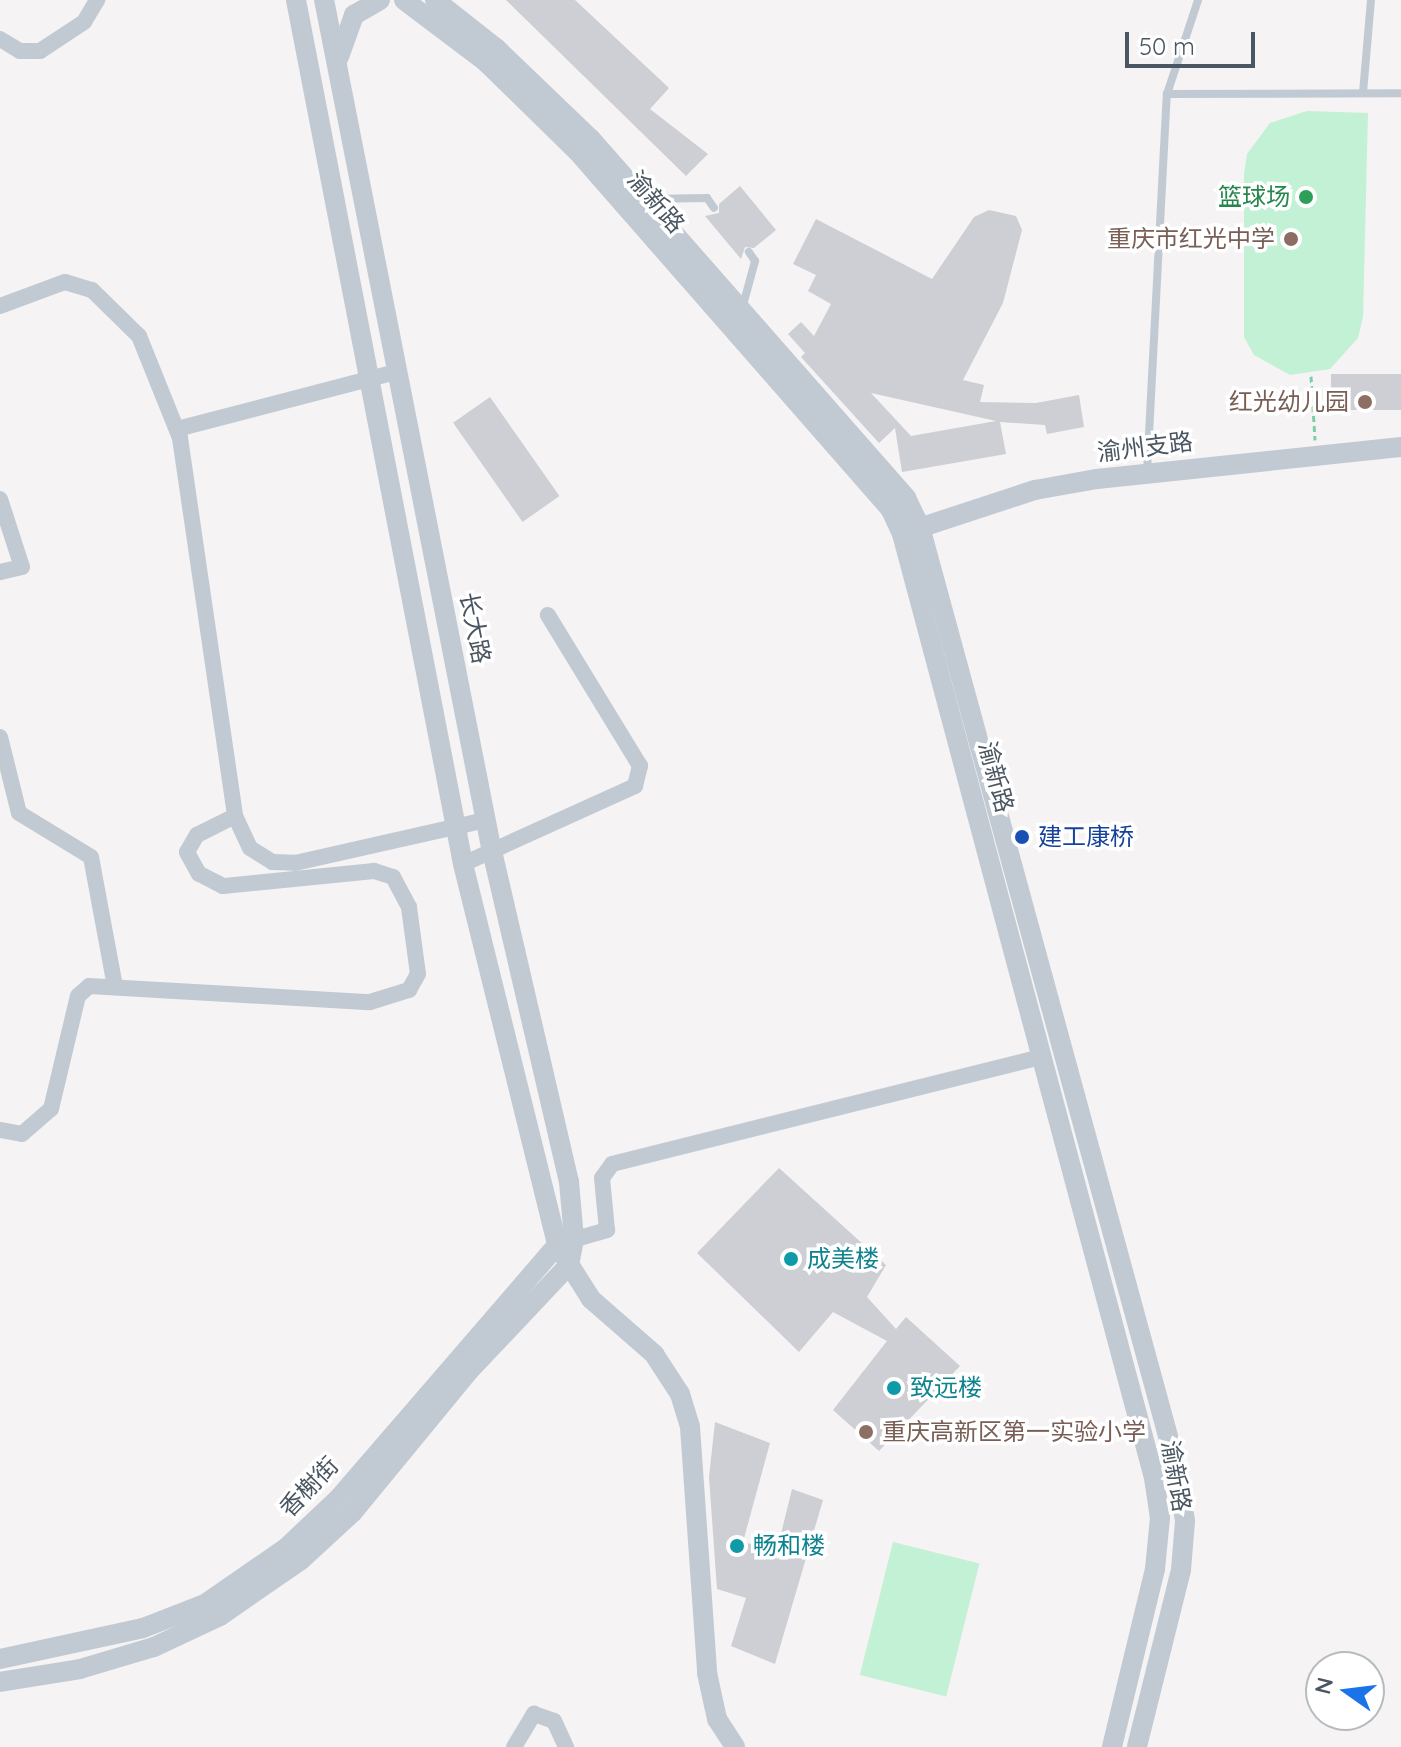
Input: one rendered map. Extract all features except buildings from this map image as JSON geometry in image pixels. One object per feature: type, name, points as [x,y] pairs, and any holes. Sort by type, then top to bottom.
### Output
[{"type":"street","points":[[0,39],[20,51],[40,51],[84,22],[97,0]]},
{"type":"street","points":[[296,0],[463,864],[566,1242],[569,1265],[591,1299],[654,1354],[680,1394],[690,1427],[707,1673],[717,1719],[735,1747]]},
{"type":"street","name":"长大路","points":[[324,0],[492,852],[569,1182],[566,1242]]},
{"type":"street","points":[[337,65],[354,15],[383,0],[418,2]]},
{"type":"street","name":"渝新路","points":[[418,2],[526,76],[645,199],[906,498],[911,530],[1042,1057],[1160,1518],[1155,1569],[1112,1747]]},
{"type":"street","name":"渝新路","points":[[418,2],[486,62],[577,151],[911,530],[1178,1473],[1185,1521],[1181,1570],[1137,1747]]},
{"type":"street","points":[[0,306],[65,282],[92,290],[139,336],[177,429],[235,816],[250,848],[272,862],[295,863],[486,820]]},
{"type":"street","points":[[177,429],[399,371]]},
{"type":"street","name":"渝州支路","points":[[911,530],[1035,490],[1147,472],[1401,447]]},
{"type":"street","points":[[0,499],[22,567],[0,572]]},
{"type":"street","points":[[463,864],[635,786],[640,766],[548,615]]},
{"type":"street","points":[[0,737],[19,813],[91,857],[115,987]]},
{"type":"street","points":[[0,1130],[22,1134],[51,1109],[78,996],[89,986],[370,1002],[409,990],[418,974],[409,907],[393,877],[374,871],[223,886],[199,874],[187,852],[197,835],[235,816]]},
{"type":"street","points":[[566,1242],[607,1230],[602,1178],[612,1164],[1042,1057]]},
{"type":"street","name":"香榭街","points":[[0,1659],[143,1628],[205,1604],[286,1548],[338,1499],[566,1242]]},
{"type":"street","name":"香榭街","points":[[0,1682],[80,1669],[154,1647],[220,1616],[301,1560],[353,1512],[468,1372],[569,1265]]},
{"type":"street","points":[[514,1747],[534,1714],[554,1721],[566,1747]]},
{"type":"lane","points":[[1147,472],[1167,94],[1198,0]]},
{"type":"lane","points":[[1363,93],[1371,0]]},
{"type":"lane","points":[[1167,94],[1401,93]]},
{"type":"lane","points":[[645,199],[707,198],[714,208]]},
{"type":"lane","points":[[741,310],[755,261],[749,252]]},
{"type":"path","points":[[1311,376],[1316,455]]},
{"type":"green space","points":[[1307,111],[1368,113],[1363,317],[1358,338],[1330,369],[1290,375],[1254,355],[1244,337],[1244,174],[1247,154],[1270,123]]},
{"type":"green space","points":[[893,1542],[979,1564],[946,1696],[860,1675]]},
{"type":"place","name":"篮球场","points":[[1306,197]]},
{"type":"place","name":"重庆市红光中学","points":[[1291,239]]},
{"type":"place","name":"红光幼儿园","points":[[1365,402]]},
{"type":"place","name":"建工康桥","points":[[1022,837]]},
{"type":"place","name":"成美楼","points":[[791,1259]]},
{"type":"place","name":"致远楼","points":[[894,1388]]},
{"type":"place","name":"重庆高新区第一实验小学","points":[[866,1432]]},
{"type":"place","name":"畅和楼","points":[[737,1546]]}]
